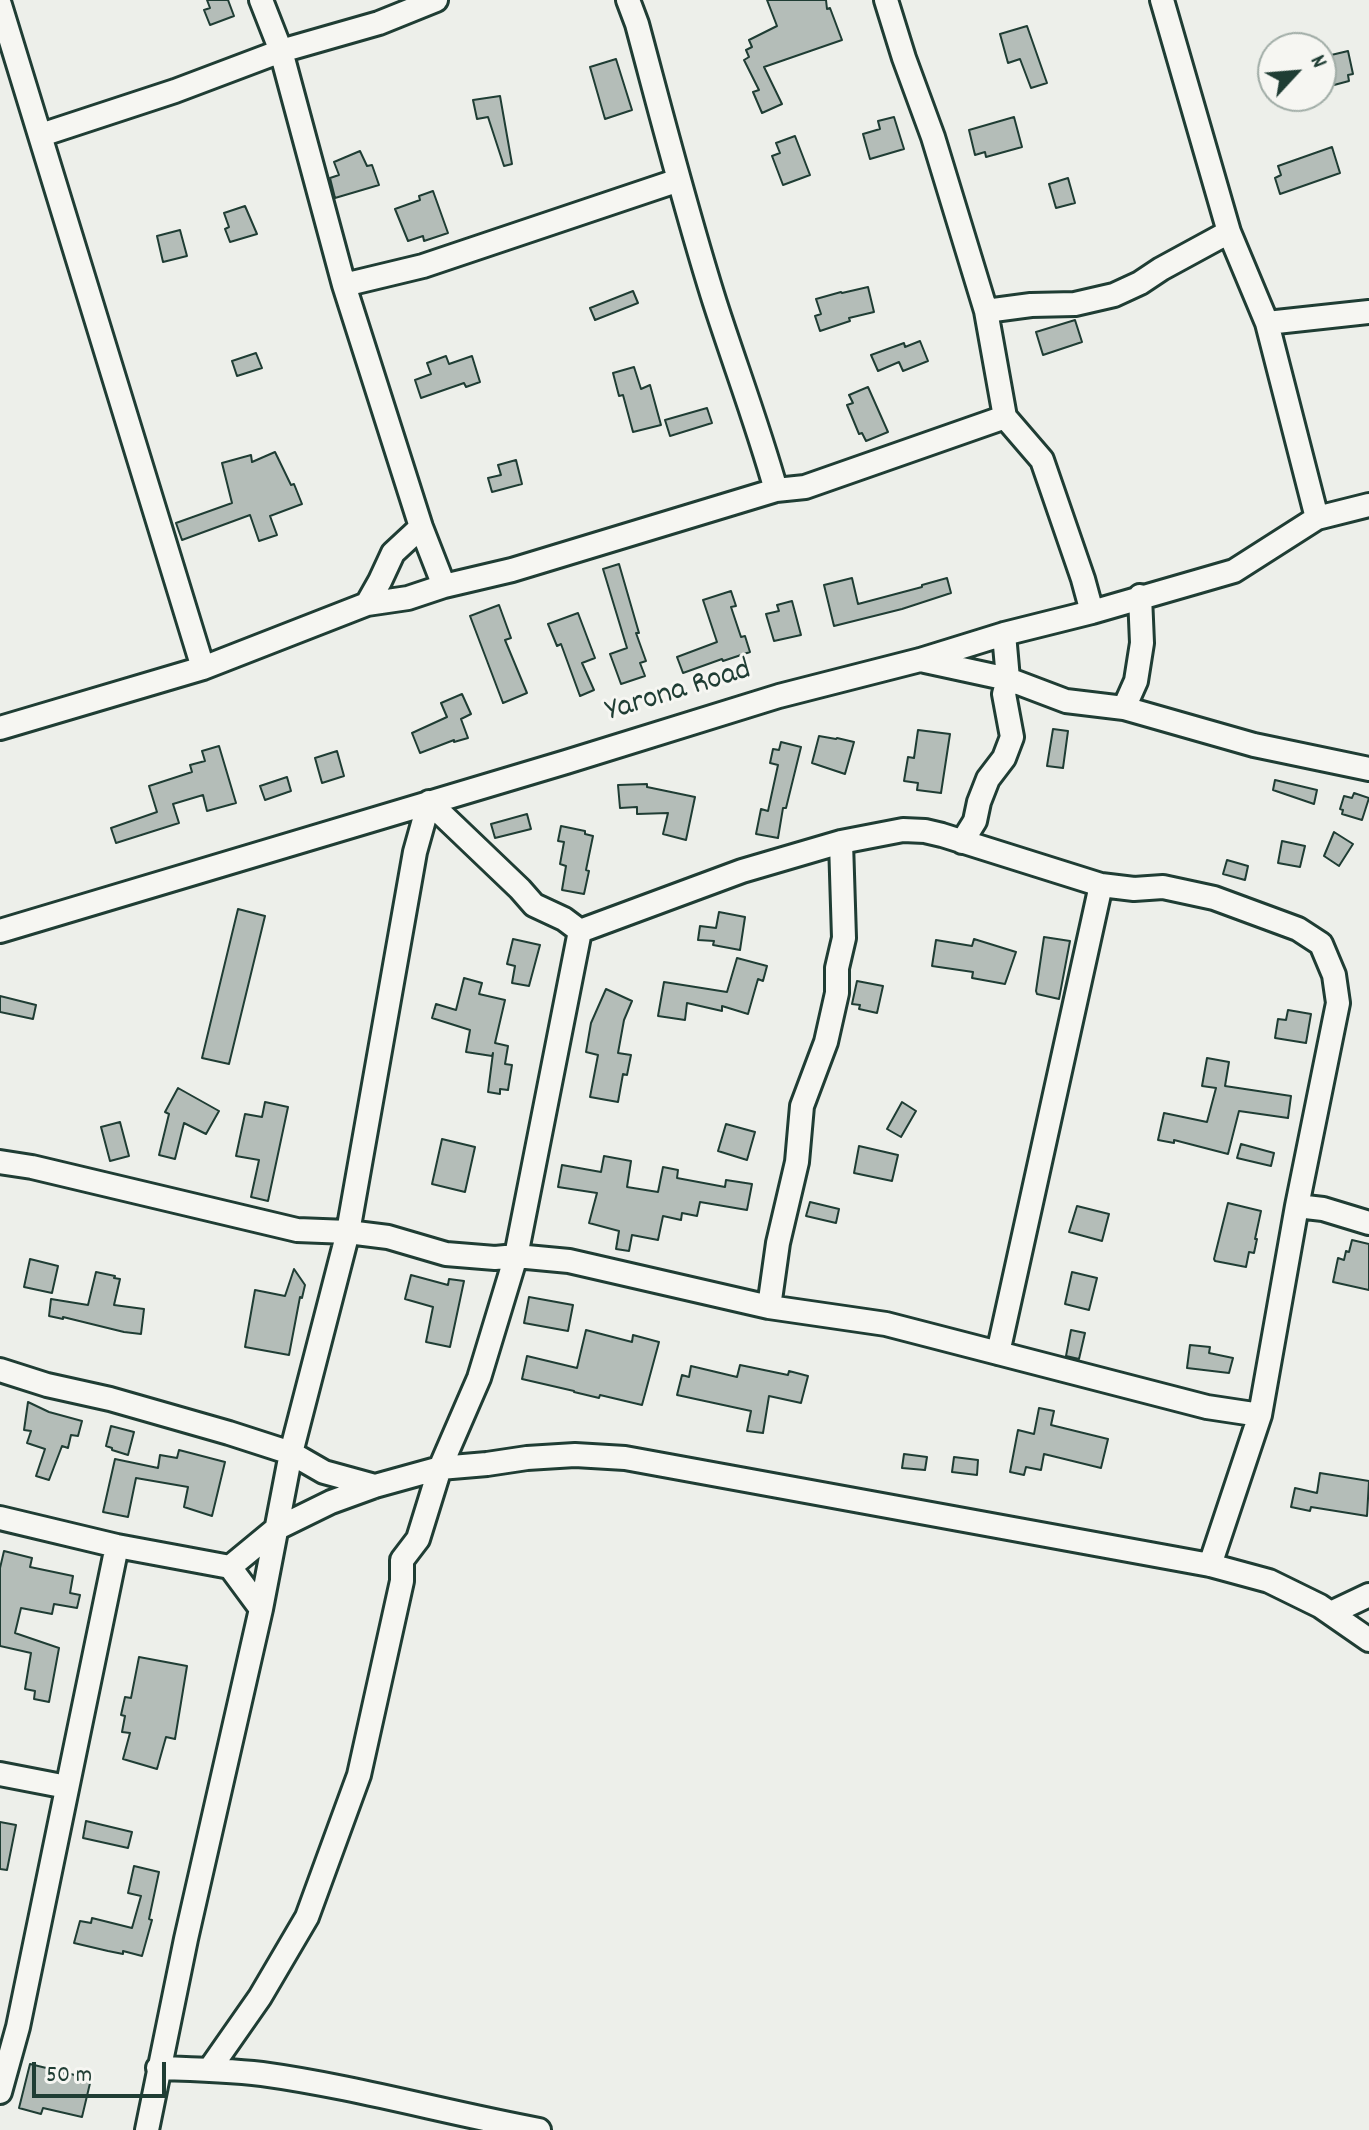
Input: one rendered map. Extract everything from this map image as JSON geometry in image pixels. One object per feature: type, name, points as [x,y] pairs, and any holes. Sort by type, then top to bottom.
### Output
[{"type":"street","points":[[261,0],[281,51],[344,285],[421,527],[444,586]]},
{"type":"street","points":[[41,135],[175,91],[281,51],[379,23],[436,0]]},
{"type":"street","points":[[628,0],[715,303],[761,435],[776,490]]},
{"type":"street","points":[[886,0],[933,137],[986,311],[1005,417],[1042,460],[1092,612]]},
{"type":"street","points":[[1162,0],[1229,232],[1267,323],[1317,518]]},
{"type":"street","points":[[0,5],[203,668]]},
{"type":"street","points":[[344,285],[423,266],[679,180]]},
{"type":"street","points":[[986,311],[1031,305],[1075,304],[1114,295],[1229,232]]},
{"type":"street","points":[[1267,323],[1369,312]]},
{"type":"street","points":[[0,728],[203,668],[367,604],[408,598],[527,566],[776,490],[805,487],[1005,417]]},
{"type":"street","name":"Yarona Road","points":[[0,931],[779,696],[920,660],[1234,571],[1317,518],[1369,505]]},
{"type":"street","points":[[367,604],[393,553],[421,527]]},
{"type":"street","points":[[1124,708],[1136,681],[1142,643],[1140,596]]},
{"type":"street","points":[[962,842],[975,821],[988,779],[1004,758],[1012,737],[1004,694],[1008,679],[1004,634]]},
{"type":"street","points":[[920,660],[1008,679],[1066,701],[1124,708],[1254,745],[1369,769]]},
{"type":"street","points":[[147,2130],[158,2068],[261,1609],[291,1453],[348,1232],[415,852],[429,802],[534,905],[564,919],[580,931]]},
{"type":"street","points":[[580,931],[742,871],[841,842],[903,830],[925,831],[1101,885],[1134,889],[1163,887],[1214,898],[1298,929],[1321,944],[1334,975],[1338,1003],[1297,1206],[1260,1415],[1210,1565]]},
{"type":"street","points":[[769,1307],[778,1243],[797,1162],[802,1106],[826,1042],[837,993],[837,968],[844,938],[841,842]]},
{"type":"street","points":[[998,1353],[1101,885]]},
{"type":"street","points":[[209,2070],[260,1997],[307,1917],[359,1775],[402,1581],[402,1560],[418,1539],[440,1468],[479,1378],[516,1256],[580,931]]},
{"type":"street","points":[[0,1162],[297,1230],[388,1237],[446,1254],[569,1261],[769,1307],[886,1324],[1207,1407],[1260,1415]]},
{"type":"street","points":[[1297,1206],[1323,1209],[1369,1223]]},
{"type":"street","points":[[0,1370],[229,1433],[291,1453],[324,1472],[375,1486]]},
{"type":"street","points":[[230,1567],[276,1529],[331,1502],[440,1468],[575,1455],[625,1458],[1210,1565],[1269,1581],[1320,1606],[1369,1640]]},
{"type":"street","points":[[0,1518],[117,1546],[230,1567],[261,1609]]},
{"type":"street","points":[[0,2092],[5,2052],[18,2027],[117,1546]]},
{"type":"street","points":[[1331,1613],[1369,1595]]},
{"type":"street","points":[[0,1774],[67,1787]]},
{"type":"street","points":[[158,2068],[262,2074],[539,2130]]},
{"type":"building","points":[[207,0],[228,0],[234,16],[210,25],[204,10],[210,8]]},
{"type":"building","points":[[767,0],[826,0],[827,9],[830,8],[842,40],[764,67],[782,104],[762,113],[753,92],[759,90],[744,60],[749,57],[746,50],[752,47],[749,40],[777,26]]},
{"type":"building","points":[[1027,26],[1047,83],[1031,88],[1020,59],[1008,63],[1000,34]]},
{"type":"building","points":[[1348,51],[1353,74],[1348,75],[1349,81],[1337,84],[1337,54]]},
{"type":"building","points":[[616,59],[632,110],[605,119],[590,67]]},
{"type":"building","points":[[500,96],[512,164],[504,166],[488,117],[477,119],[473,100]]},
{"type":"building","points":[[894,117],[904,149],[870,159],[863,134],[880,129],[878,121]]},
{"type":"building","points":[[1014,117],[1022,147],[986,157],[985,152],[975,155],[969,130]]},
{"type":"building","points":[[795,136],[810,175],[783,185],[772,156],[780,153],[776,143]]},
{"type":"building","points":[[1332,147],[1340,173],[1280,194],[1275,178],[1281,175],[1278,166]]},
{"type":"building","points":[[360,151],[367,166],[372,165],[379,185],[335,198],[330,178],[339,175],[334,162]]},
{"type":"building","points":[[1068,178],[1075,203],[1056,208],[1049,184]]},
{"type":"building","points":[[433,191],[448,233],[424,241],[423,236],[408,241],[395,209],[420,200],[419,196]]},
{"type":"building","points":[[245,206],[257,234],[230,242],[224,213]]},
{"type":"building","points":[[180,230],[187,256],[163,262],[157,236]]},
{"type":"building","points":[[868,287],[874,312],[849,318],[850,321],[820,331],[815,316],[821,314],[816,299]]},
{"type":"building","points":[[633,291],[638,303],[595,320],[590,308]]},
{"type":"building","points":[[1075,320],[1082,342],[1043,355],[1036,332]]},
{"type":"building","points":[[920,341],[928,361],[903,371],[899,362],[878,371],[871,355],[904,343],[905,347]]},
{"type":"building","points":[[256,353],[262,368],[237,376],[232,361]]},
{"type":"building","points":[[446,356],[449,364],[472,356],[480,382],[466,387],[464,383],[421,398],[415,380],[431,374],[427,363]]},
{"type":"building","points":[[634,367],[641,389],[650,385],[661,425],[633,432],[623,395],[619,396],[613,373]]},
{"type":"building","points":[[868,387],[888,432],[866,441],[862,433],[859,434],[847,405],[853,403],[849,395]]},
{"type":"building","points":[[707,408],[712,423],[670,436],[665,420]]},
{"type":"building","points":[[275,452],[302,504],[270,516],[277,535],[259,541],[250,515],[182,540],[176,523],[232,503],[222,463],[251,455],[252,462]]},
{"type":"building","points":[[516,460],[522,484],[492,492],[488,478],[501,475],[498,465]]},
{"type":"building","points":[[619,564],[646,661],[640,663],[645,676],[621,684],[610,654],[627,648],[603,569]]},
{"type":"building","points":[[852,578],[858,604],[947,578],[951,593],[834,626],[824,585]]},
{"type":"building","points":[[731,591],[736,606],[731,607],[741,637],[745,636],[750,652],[683,673],[677,657],[717,642],[703,600]]},
{"type":"building","points":[[792,601],[801,635],[774,641],[766,614],[779,611],[777,605]]},
{"type":"building","points":[[499,605],[511,638],[505,640],[527,693],[503,703],[470,616]]},
{"type":"building","points":[[578,613],[595,658],[582,663],[594,690],[580,696],[561,644],[557,646],[548,624]]},
{"type":"building","points":[[462,694],[471,714],[461,719],[468,738],[420,753],[412,733],[447,717],[441,703]]},
{"type":"building","points":[[1053,729],[1068,731],[1063,768],[1047,766]]},
{"type":"building","points":[[918,730],[950,734],[941,793],[917,790],[918,783],[904,781],[908,757],[914,758]]},
{"type":"building","points":[[819,736],[854,742],[845,774],[812,763]]},
{"type":"building","points":[[781,742],[801,747],[786,808],[783,808],[778,838],[756,834],[761,809],[768,811],[778,765],[770,763],[773,749],[779,750]]},
{"type":"building","points":[[219,746],[236,803],[207,811],[203,795],[173,804],[179,823],[116,843],[111,828],[157,812],[149,786],[192,772],[190,765],[205,761],[202,751]]},
{"type":"building","points":[[337,751],[344,776],[322,783],[315,758]]},
{"type":"building","points":[[287,777],[291,791],[265,800],[260,786]]},
{"type":"building","points":[[1275,780],[1317,790],[1314,804],[1273,790]]},
{"type":"building","points":[[647,784],[647,787],[695,797],[686,840],[663,834],[668,813],[637,814],[637,807],[620,808],[618,785]]},
{"type":"building","points":[[1354,793],[1369,798],[1362,820],[1342,814],[1343,810],[1340,809],[1344,796],[1352,798]]},
{"type":"building","points":[[527,814],[531,829],[495,838],[491,824]]},
{"type":"building","points":[[561,826],[593,836],[584,894],[562,890],[566,866],[560,864],[564,842],[558,841]]},
{"type":"building","points":[[1334,832],[1353,844],[1339,866],[1324,856]]},
{"type":"building","points":[[1282,841],[1305,846],[1300,867],[1278,863]]},
{"type":"building","points":[[1227,860],[1248,866],[1245,880],[1223,874]]},
{"type":"building","points":[[238,909],[265,916],[229,1064],[202,1058]]},
{"type":"building","points":[[719,912],[745,917],[740,950],[713,945],[714,941],[698,940],[700,926],[716,928]]},
{"type":"building","points":[[1044,937],[1070,941],[1059,999],[1037,994],[1036,991]]},
{"type":"building","points":[[513,939],[540,945],[529,986],[512,983],[515,966],[507,964]]},
{"type":"building","points":[[974,939],[1016,952],[1005,984],[972,978],[973,972],[932,966],[936,940],[972,946]]},
{"type":"building","points":[[737,958],[767,966],[763,981],[758,979],[748,1014],[722,1006],[722,1011],[687,1003],[685,1020],[658,1016],[664,982],[727,992]]},
{"type":"building","points":[[464,978],[482,983],[479,994],[505,1000],[495,1043],[508,1046],[505,1064],[512,1065],[508,1090],[500,1089],[500,1094],[488,1092],[493,1053],[492,1056],[466,1052],[470,1030],[432,1018],[436,1004],[456,1010]]},
{"type":"building","points":[[857,981],[883,986],[877,1013],[852,1004]]},
{"type":"building","points":[[606,989],[632,1001],[624,1020],[618,1053],[631,1055],[627,1075],[623,1074],[618,1102],[590,1097],[598,1055],[586,1052],[591,1023]]},
{"type":"building","points":[[0,996],[36,1005],[33,1019],[0,1012]]},
{"type":"building","points":[[1288,1010],[1311,1014],[1306,1043],[1275,1038],[1278,1019],[1286,1020]]},
{"type":"building","points":[[1207,1058],[1229,1062],[1225,1086],[1291,1096],[1288,1118],[1239,1111],[1228,1154],[1174,1140],[1174,1143],[1158,1140],[1164,1113],[1207,1122],[1216,1088],[1202,1086]]},
{"type":"building","points":[[178,1088],[219,1111],[206,1134],[184,1123],[175,1159],[159,1155],[169,1114],[165,1112]]},
{"type":"building","points":[[265,1102],[288,1107],[268,1201],[251,1197],[259,1160],[236,1156],[245,1114],[262,1117]]},
{"type":"building","points":[[902,1102],[916,1111],[901,1137],[887,1129]]},
{"type":"building","points":[[120,1122],[129,1156],[110,1161],[101,1127]]},
{"type":"building","points":[[726,1124],[755,1132],[747,1160],[718,1151]]},
{"type":"building","points":[[442,1139],[475,1147],[465,1192],[432,1184]]},
{"type":"building","points":[[1241,1144],[1274,1153],[1271,1166],[1237,1158]]},
{"type":"building","points":[[859,1146],[898,1155],[892,1181],[854,1173]]},
{"type":"building","points":[[604,1156],[631,1161],[627,1187],[658,1192],[663,1167],[678,1170],[677,1178],[725,1187],[726,1180],[752,1184],[747,1210],[700,1202],[697,1216],[682,1213],[681,1220],[663,1216],[658,1240],[632,1235],[629,1251],[616,1249],[619,1231],[589,1223],[597,1193],[558,1187],[562,1165],[601,1172]]},
{"type":"building","points":[[810,1202],[839,1209],[836,1223],[806,1216]]},
{"type":"building","points":[[1228,1203],[1261,1211],[1254,1253],[1249,1252],[1246,1267],[1214,1259]]},
{"type":"building","points":[[1077,1206],[1109,1214],[1102,1241],[1069,1232]]},
{"type":"building","points":[[1352,1240],[1369,1244],[1369,1290],[1333,1282],[1338,1258],[1344,1260]]},
{"type":"building","points":[[30,1259],[58,1266],[52,1293],[24,1287]]},
{"type":"building","points":[[294,1269],[305,1285],[289,1355],[245,1347],[255,1290],[285,1296]]},
{"type":"building","points":[[96,1272],[120,1279],[114,1305],[144,1309],[141,1334],[49,1316],[51,1299],[88,1305]]},
{"type":"building","points":[[1072,1272],[1097,1278],[1089,1310],[1065,1304]]},
{"type":"building","points":[[411,1275],[448,1285],[449,1279],[464,1281],[450,1347],[426,1342],[433,1307],[405,1299]]},
{"type":"building","points":[[529,1297],[573,1305],[568,1331],[524,1323]]},
{"type":"building","points":[[586,1330],[632,1342],[633,1335],[659,1342],[642,1405],[522,1379],[527,1356],[577,1368]]},
{"type":"building","points":[[1071,1330],[1085,1333],[1079,1359],[1066,1356]]},
{"type":"building","points":[[1190,1345],[1210,1347],[1209,1353],[1233,1358],[1229,1373],[1187,1368]]},
{"type":"building","points":[[740,1365],[808,1376],[801,1403],[769,1396],[763,1433],[747,1431],[751,1411],[677,1395],[682,1375],[689,1377],[691,1366],[737,1377]]},
{"type":"building","points":[[28,1402],[49,1412],[82,1421],[78,1436],[71,1435],[68,1448],[62,1446],[49,1480],[36,1476],[45,1449],[27,1443],[31,1431],[24,1430]]},
{"type":"building","points":[[1039,1408],[1054,1411],[1051,1425],[1108,1439],[1101,1468],[1044,1454],[1041,1470],[1026,1467],[1024,1475],[1010,1472],[1018,1430],[1034,1434]]},
{"type":"building","points":[[111,1426],[134,1432],[128,1455],[106,1446]]},
{"type":"building","points":[[179,1450],[225,1462],[212,1516],[184,1507],[188,1487],[136,1478],[128,1517],[103,1512],[115,1459],[158,1468],[160,1455],[177,1458]]},
{"type":"building","points":[[904,1454],[927,1457],[925,1470],[902,1468]]},
{"type":"building","points":[[954,1457],[978,1460],[977,1475],[952,1472]]},
{"type":"building","points":[[1320,1473],[1369,1481],[1367,1516],[1291,1507],[1295,1488],[1317,1493]]},
{"type":"building","points":[[4,1551],[32,1558],[30,1567],[73,1576],[70,1593],[80,1595],[77,1608],[54,1604],[52,1614],[21,1608],[15,1633],[59,1648],[49,1702],[34,1699],[35,1691],[25,1689],[31,1653],[0,1646],[0,1568]]},
{"type":"building","points":[[139,1657],[187,1666],[175,1739],[166,1737],[157,1769],[123,1759],[130,1733],[122,1732],[125,1716],[121,1715],[125,1697],[131,1698]]},
{"type":"building","points":[[86,1821],[132,1832],[128,1848],[83,1838]]},
{"type":"building","points":[[0,1822],[16,1825],[7,1870],[0,1869]]},
{"type":"building","points":[[134,1866],[159,1872],[149,1919],[152,1920],[142,1956],[74,1943],[80,1921],[91,1923],[92,1918],[132,1928],[141,1896],[128,1893]]},
{"type":"building","points":[[30,2064],[91,2079],[82,2117],[43,2108],[41,2114],[19,2108]]}]
